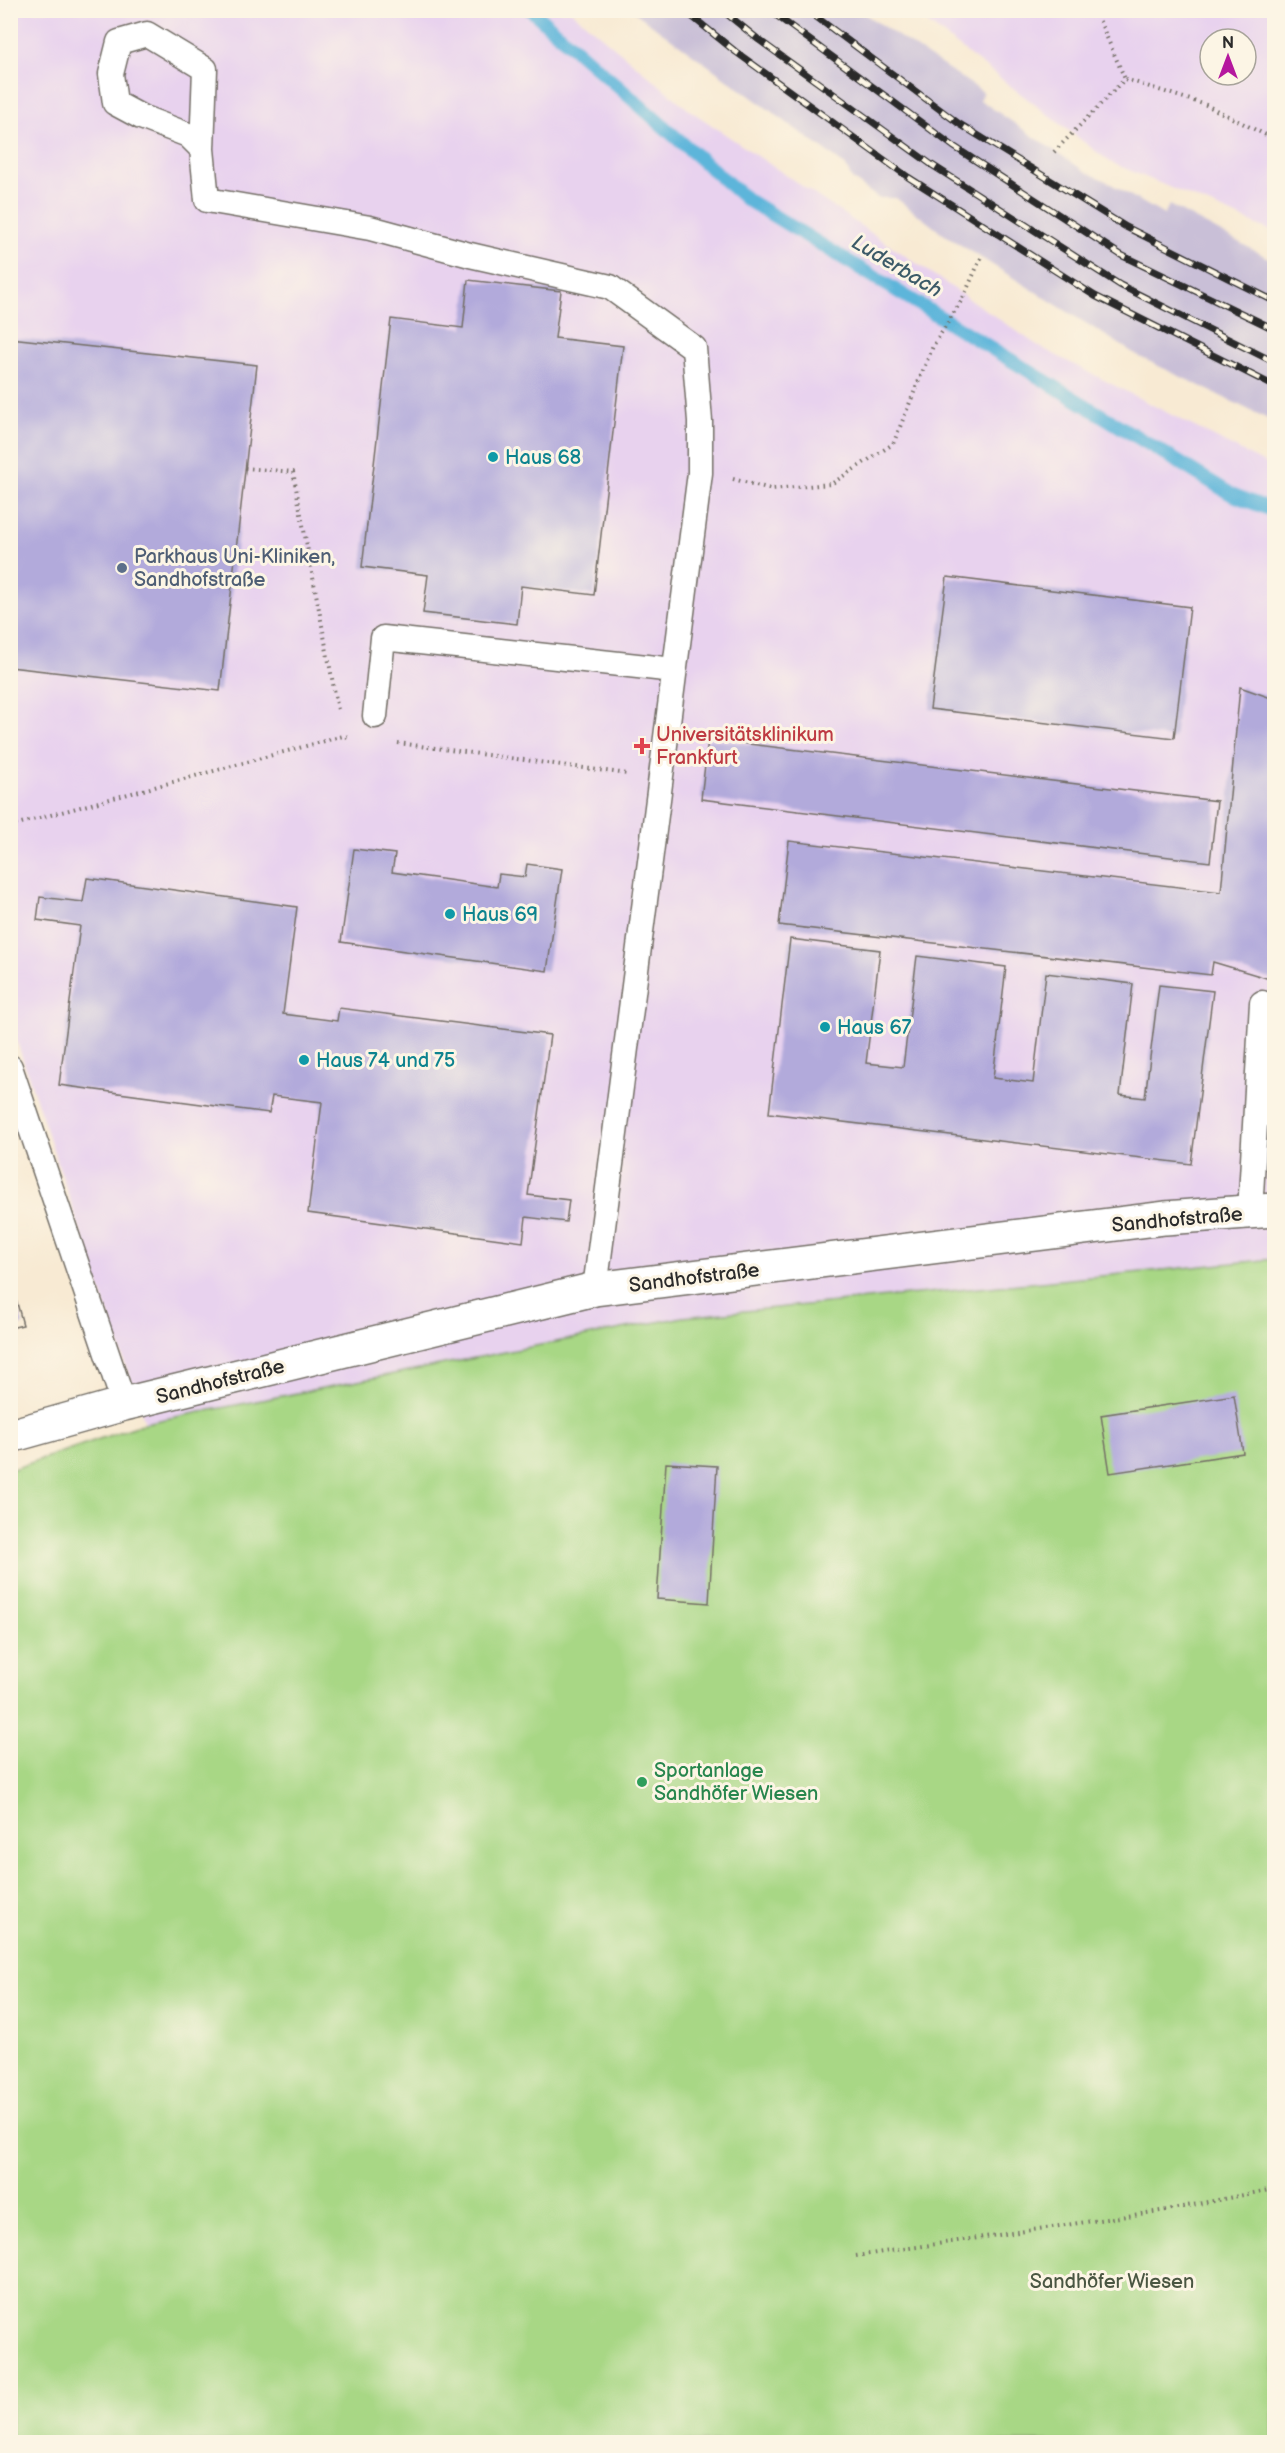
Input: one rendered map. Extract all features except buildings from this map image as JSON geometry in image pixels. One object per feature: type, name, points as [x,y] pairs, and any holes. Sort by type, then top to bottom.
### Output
[{"type":"street","name":"Sandhofstraße","points":[[10,1436],[124,1404],[595,1289],[1165,1218],[1262,1211]]},
{"type":"lane","points":[[202,149],[188,135],[141,117],[115,103],[111,74],[119,42],[147,34],[205,69],[202,149],[207,200],[370,228],[470,255],[610,287],[694,348],[700,421],[700,473],[595,1289]]},
{"type":"lane","points":[[375,716],[384,638],[674,670]]},
{"type":"lane","points":[[1262,1002],[1262,1211]]},
{"type":"lane","points":[[10,1067],[124,1404]]},
{"type":"path","points":[[1095,10],[1125,79],[1206,105],[1275,139]]},
{"type":"path","points":[[1054,152],[1125,79]]},
{"type":"path","points":[[700,473],[771,489],[831,484],[893,444],[933,346],[963,298],[981,258]]},
{"type":"path","points":[[245,468],[293,472],[339,713]]},
{"type":"path","points":[[341,725],[343,736]]},
{"type":"path","points":[[10,826],[343,736],[355,738]]},
{"type":"path","points":[[390,742],[661,778]]},
{"type":"path","points":[[856,2256],[1167,2211],[1275,2189]]},
{"type":"shaded area","name":"Universitätsklinikum Frankfurt","points":[[10,11],[571,11],[688,109],[1040,347],[1274,468],[1274,1259],[683,1317],[145,1423],[11,1024]]},
{"type":"shaded area","points":[[633,11],[860,11],[983,92],[980,100],[1086,172],[1164,215],[1169,205],[1274,261],[1274,422],[1140,357],[943,234],[896,198],[878,198],[852,179],[845,165]]},
{"type":"shaded area","points":[[912,11],[1274,11],[1274,232],[1110,162]]},
{"type":"green space","name":"Sportanlage Sandhöfer Wiesen","points":[[1274,1259],[1274,2442],[11,2442],[10,1470],[145,1423],[683,1317]]},
{"type":"waterway","name":"Luderbach","points":[[531,10],[746,199],[1231,494],[1274,511]]},
{"type":"railway","points":[[684,10],[736,52],[908,177],[1095,296],[1274,386]]},
{"type":"railway","points":[[722,10],[759,40],[932,165],[1120,285],[1274,362]]},
{"type":"railway","points":[[769,10],[953,146],[1121,255],[1274,329]]},
{"type":"railway","points":[[807,10],[958,123],[1126,227],[1274,301]]},
{"type":"place","name":"Haus 68","points":[[493,457]]},
{"type":"place","name":"Parkhaus Uni-Kliniken, Sandhofstraße","points":[[122,568]]},
{"type":"place","name":"Universitätsklinikum Frankfurt","points":[[642,746]]},
{"type":"place","name":"Haus 69","points":[[450,914]]},
{"type":"place","name":"Haus 67","points":[[825,1027]]},
{"type":"place","name":"Haus 74 und 75","points":[[304,1060]]},
{"type":"place","name":"Sportanlage Sandhöfer Wiesen","points":[[642,1782]]},
{"type":"park label","name":"Sandhöfer Wiesen","points":[[1112,2281]]}]
